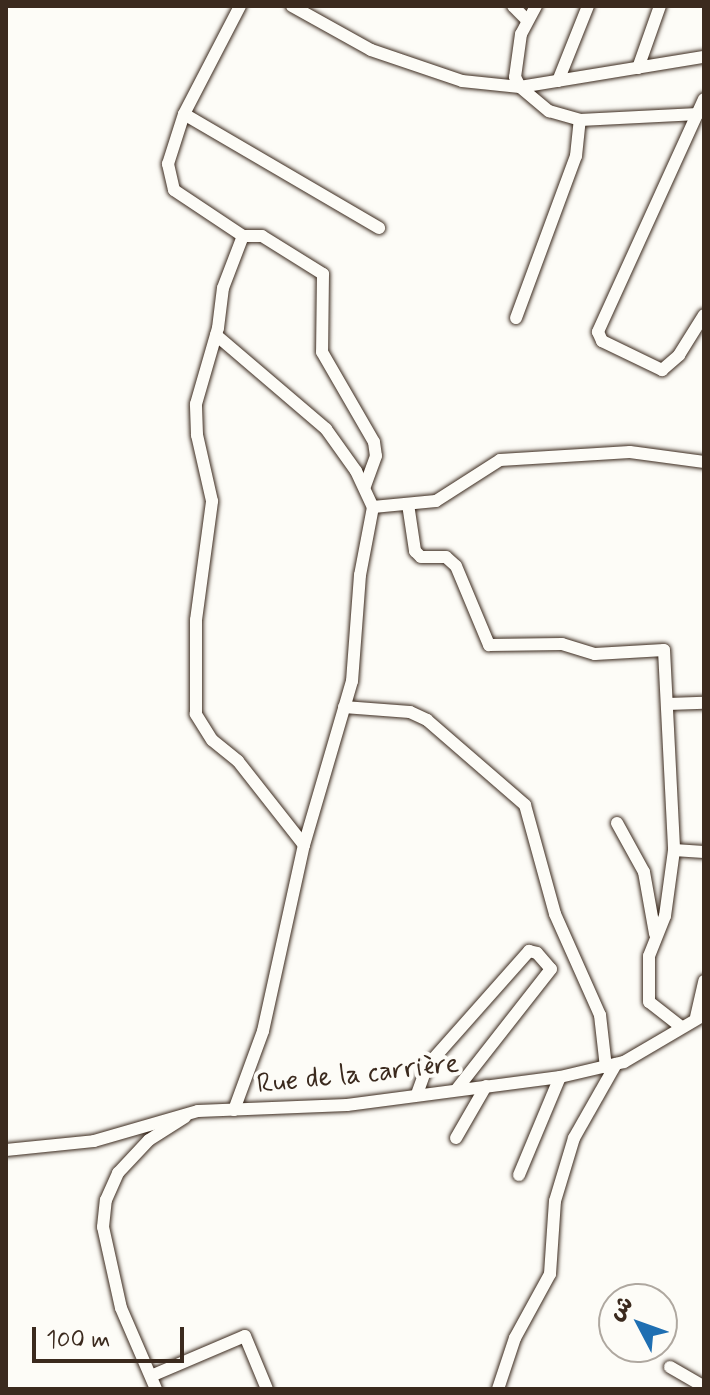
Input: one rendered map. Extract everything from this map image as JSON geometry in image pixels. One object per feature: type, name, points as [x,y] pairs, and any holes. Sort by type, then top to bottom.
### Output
[{"type":"street","points":[[240,6],[184,114],[168,164],[174,190],[243,236],[262,236],[323,274],[322,352],[374,442],[376,456],[365,486]]},
{"type":"street","points":[[292,6],[371,50],[422,70],[462,81],[520,87],[704,57]]},
{"type":"street","points":[[513,6],[527,20]]},
{"type":"street","points":[[536,6],[527,20],[516,53],[520,87],[549,111],[580,120],[698,114]]},
{"type":"street","points":[[558,81],[588,6]]},
{"type":"street","points":[[638,68],[660,6]]},
{"type":"street","points":[[704,99],[598,332],[602,341],[662,370],[679,355],[704,315]]},
{"type":"street","points":[[184,114],[379,228]]},
{"type":"street","points":[[516,318],[576,156],[580,120]]},
{"type":"street","points":[[243,236],[223,288],[216,335],[196,404],[212,509],[196,620],[196,714],[212,740],[238,761],[304,845]]},
{"type":"street","points":[[216,335],[305,406],[365,486],[373,507],[360,575],[356,655],[304,845],[263,1031],[234,1110]]},
{"type":"street","points":[[373,507],[451,495],[500,460],[630,452],[704,462]]},
{"type":"street","points":[[408,504],[415,551],[421,557],[446,557],[456,566],[489,645],[562,644],[581,652],[626,655],[664,650],[674,850],[665,916],[655,934]]},
{"type":"street","points":[[668,704],[704,703]]},
{"type":"street","points":[[344,707],[410,712],[427,720],[525,805],[555,914],[600,1015],[611,1066],[574,1138],[555,1201],[550,1274],[515,1338],[498,1389]]},
{"type":"street","points":[[617,823],[644,872],[655,934],[647,996],[680,1026]]},
{"type":"street","points":[[674,850],[704,852]]},
{"type":"street","points":[[417,1094],[427,1066],[529,951],[537,953],[551,969],[457,1089]]},
{"type":"street","points":[[700,1016],[704,981]]},
{"type":"street","name":"Rue de la carrière","points":[[6,1150],[94,1141],[200,1111],[347,1105],[560,1077],[611,1066],[700,1016]]},
{"type":"street","points":[[519,1175],[560,1077]]},
{"type":"street","points":[[456,1138],[486,1086]]},
{"type":"street","points":[[156,1389],[109,1270],[106,1200],[118,1173],[149,1140],[200,1111]]},
{"type":"street","points":[[151,1376],[245,1336],[267,1389]]},
{"type":"street","points":[[670,1367],[704,1387]]}]
